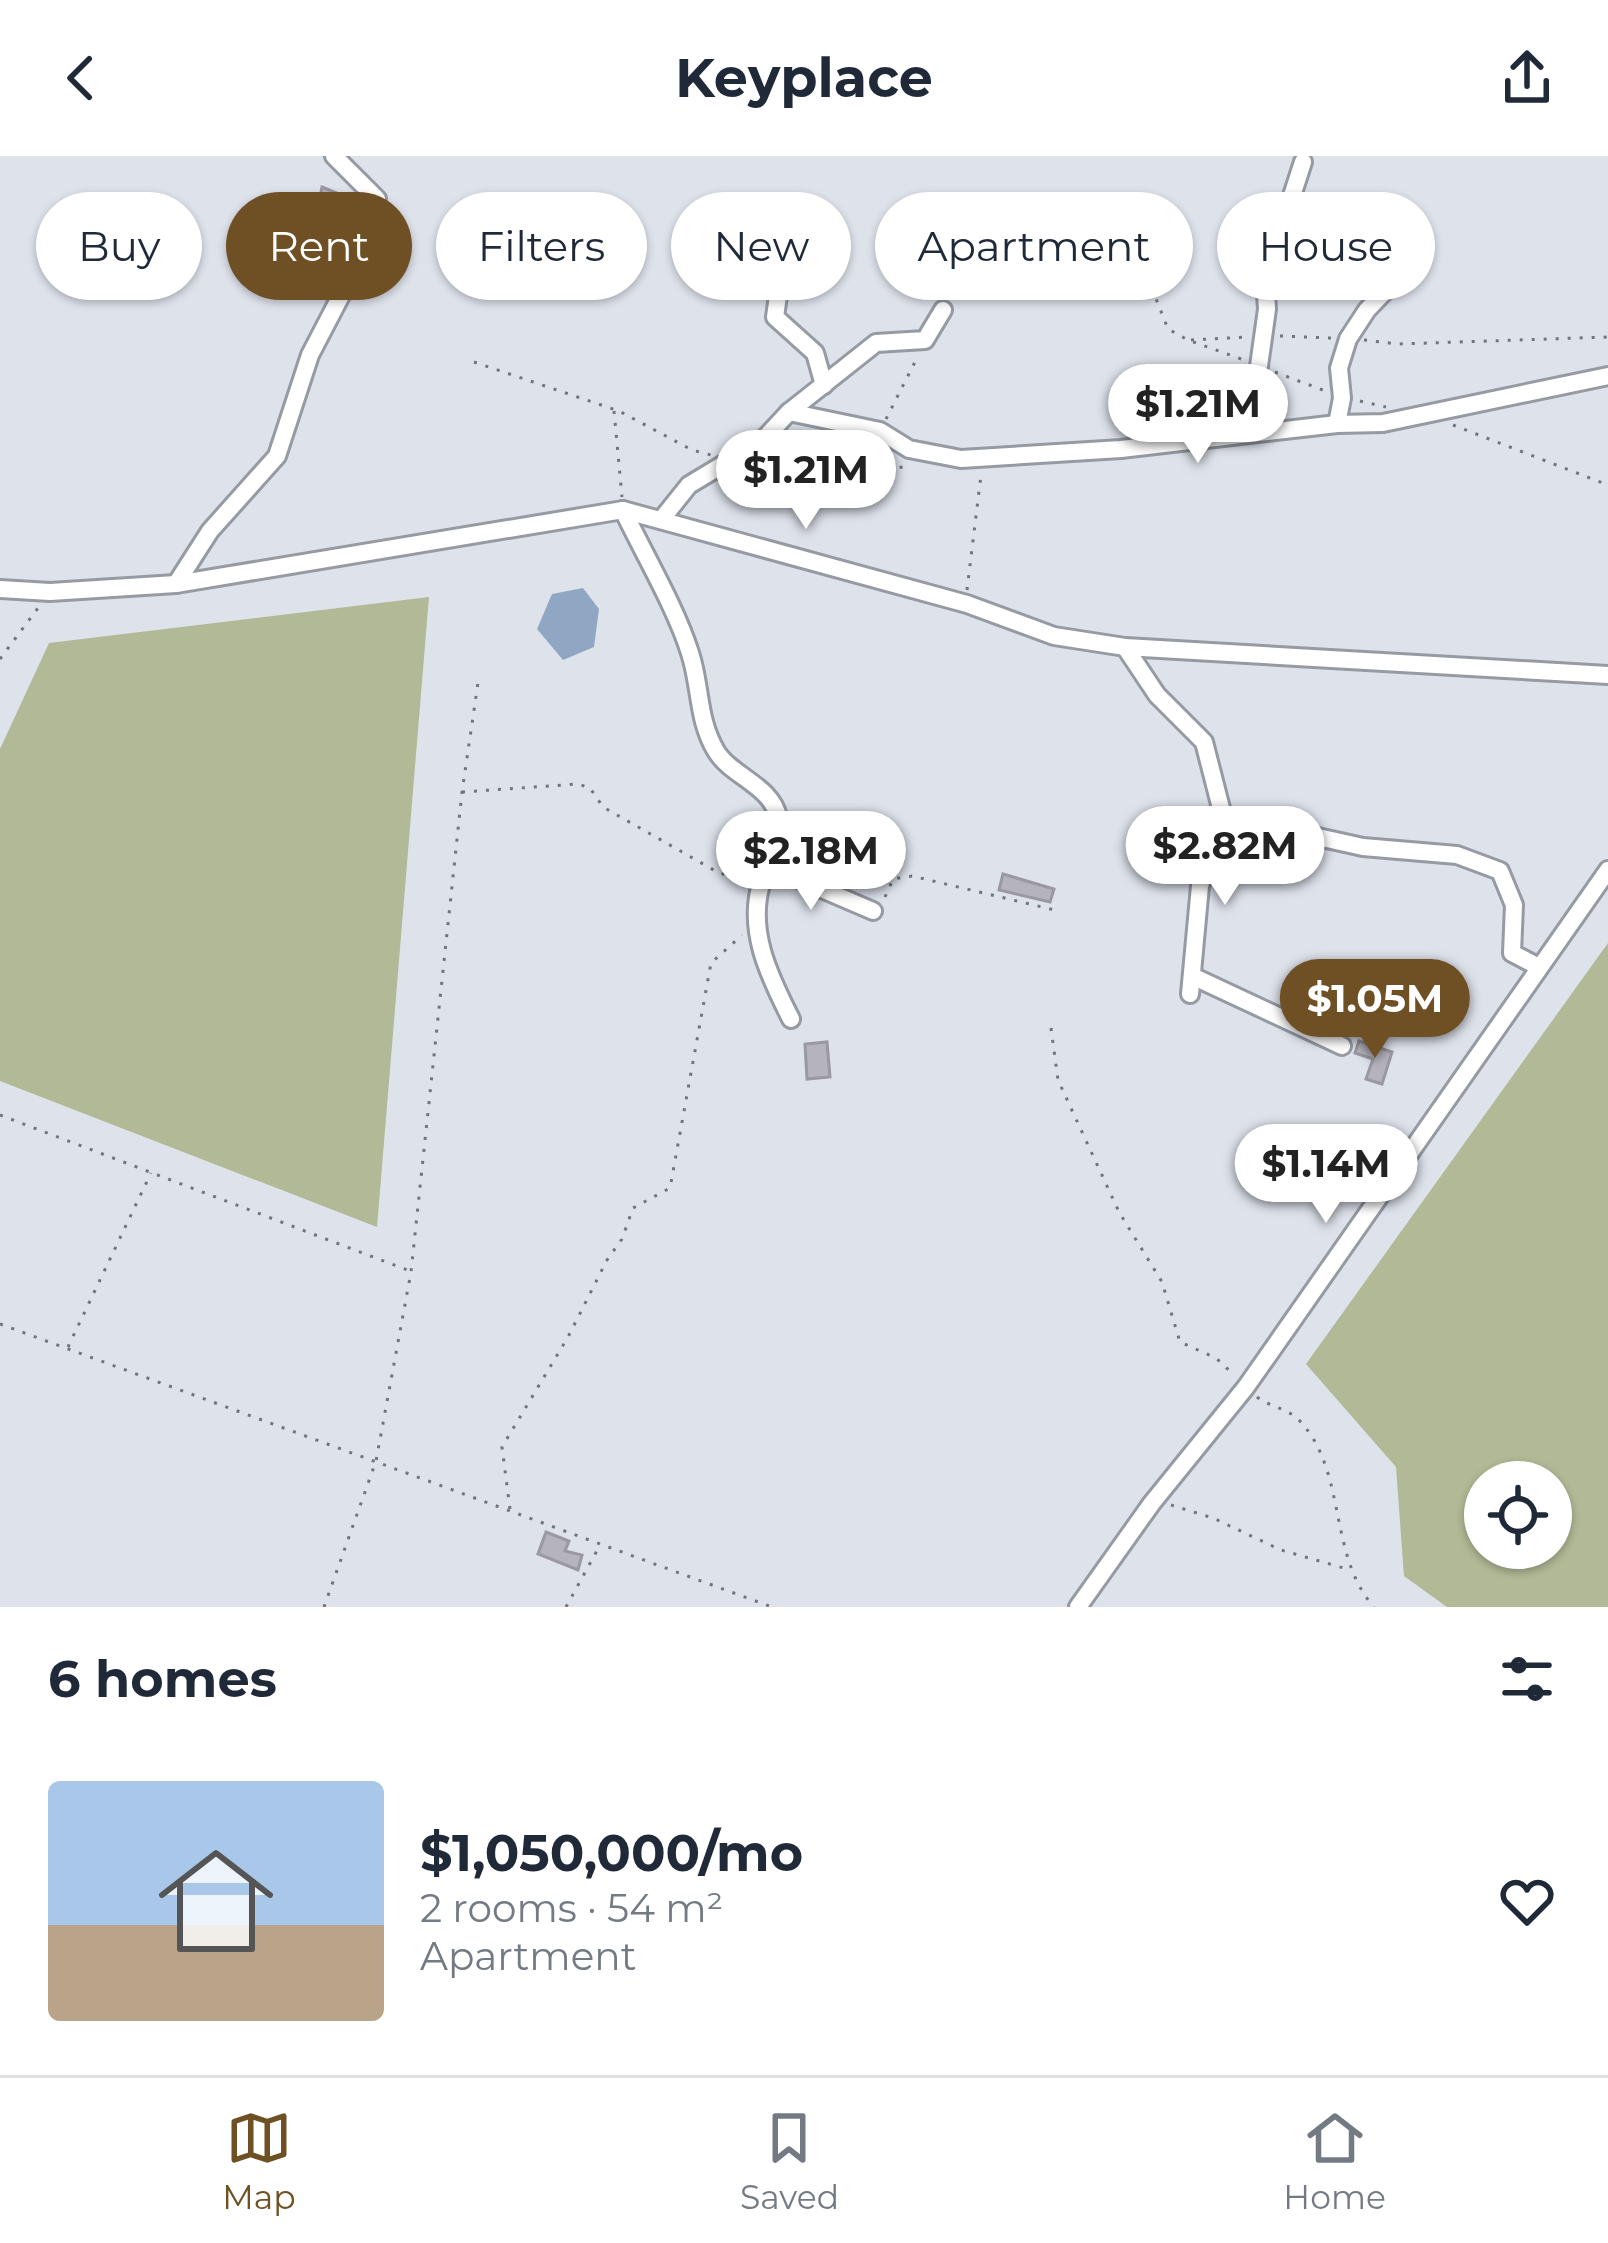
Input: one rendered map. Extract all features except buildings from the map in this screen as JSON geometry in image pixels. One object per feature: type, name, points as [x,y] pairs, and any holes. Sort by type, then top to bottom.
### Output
[{"type":"street","points":[[176,584],[210,531],[277,456],[310,355],[371,238],[377,199],[334,156]]},
{"type":"street","points":[[1252,434],[1250,397],[1267,309],[1265,279],[1303,161]]},
{"type":"street","points":[[778,300],[776,317],[815,353],[824,385]]},
{"type":"street","points":[[1337,424],[1342,398],[1339,368],[1348,339],[1377,300]]},
{"type":"street","points":[[661,520],[689,484],[762,441],[789,412],[876,343],[926,340],[943,310]]},
{"type":"street","points":[[789,412],[880,431],[909,449],[961,459],[1121,449],[1382,423],[1608,376]]},
{"type":"street","points":[[623,510],[691,653],[698,710],[717,754],[772,801],[779,818],[777,849],[765,874],[757,922],[765,970],[791,1019]]},
{"type":"street","points":[[0,589],[50,592],[176,584],[623,510],[967,604],[1054,636],[1125,647],[1608,675]]},
{"type":"street","points":[[1125,647],[1157,695],[1204,742],[1222,816],[1200,886],[1191,985],[1342,1046]]},
{"type":"street","points":[[1222,816],[1363,847],[1457,855],[1500,872],[1514,905],[1512,953],[1539,967]]},
{"type":"street","points":[[1078,1607],[1152,1504],[1246,1387],[1608,870]]},
{"type":"street","points":[[765,874],[873,911]]},
{"type":"path","points":[[1188,340],[1262,336],[1398,344],[1608,337]]},
{"type":"path","points":[[880,431],[926,340]]},
{"type":"path","points":[[474,362],[614,409],[692,451],[730,459]]},
{"type":"path","points":[[614,409],[623,510]]},
{"type":"path","points":[[967,604],[983,457]]},
{"type":"path","points":[[689,484],[814,484],[916,465]]},
{"type":"path","points":[[0,658],[50,592]]},
{"type":"path","points":[[324,1607],[376,1461],[411,1272],[462,792],[479,676]]},
{"type":"path","points":[[462,792],[578,784],[590,788],[604,807],[719,873],[765,874]]},
{"type":"path","points":[[873,911],[880,909],[892,879],[913,876],[1059,911]]},
{"type":"path","points":[[510,1509],[502,1447],[622,1239],[632,1208],[670,1188],[711,963],[757,922]]},
{"type":"path","points":[[1051,1028],[1058,1080],[1119,1212],[1162,1282],[1180,1342],[1216,1358],[1265,1403],[1298,1419],[1315,1443],[1328,1478],[1349,1570],[1373,1607]]},
{"type":"path","points":[[0,1115],[411,1272]]},
{"type":"path","points":[[67,1348],[151,1173]]},
{"type":"path","points":[[0,1324],[772,1607]]},
{"type":"path","points":[[1152,1504],[1195,1511],[1281,1550],[1349,1570]]},
{"type":"path","points":[[566,1607],[600,1545]]},
{"type":"green space","points":[[429,597],[377,1227],[0,1081],[0,749],[49,643]]},
{"type":"green space","points":[[1608,943],[1608,1607],[1447,1607],[1404,1576],[1396,1467],[1306,1364]]},
{"type":"water","points":[[583,588],[599,609],[594,647],[563,660],[537,629],[552,594]]}]
